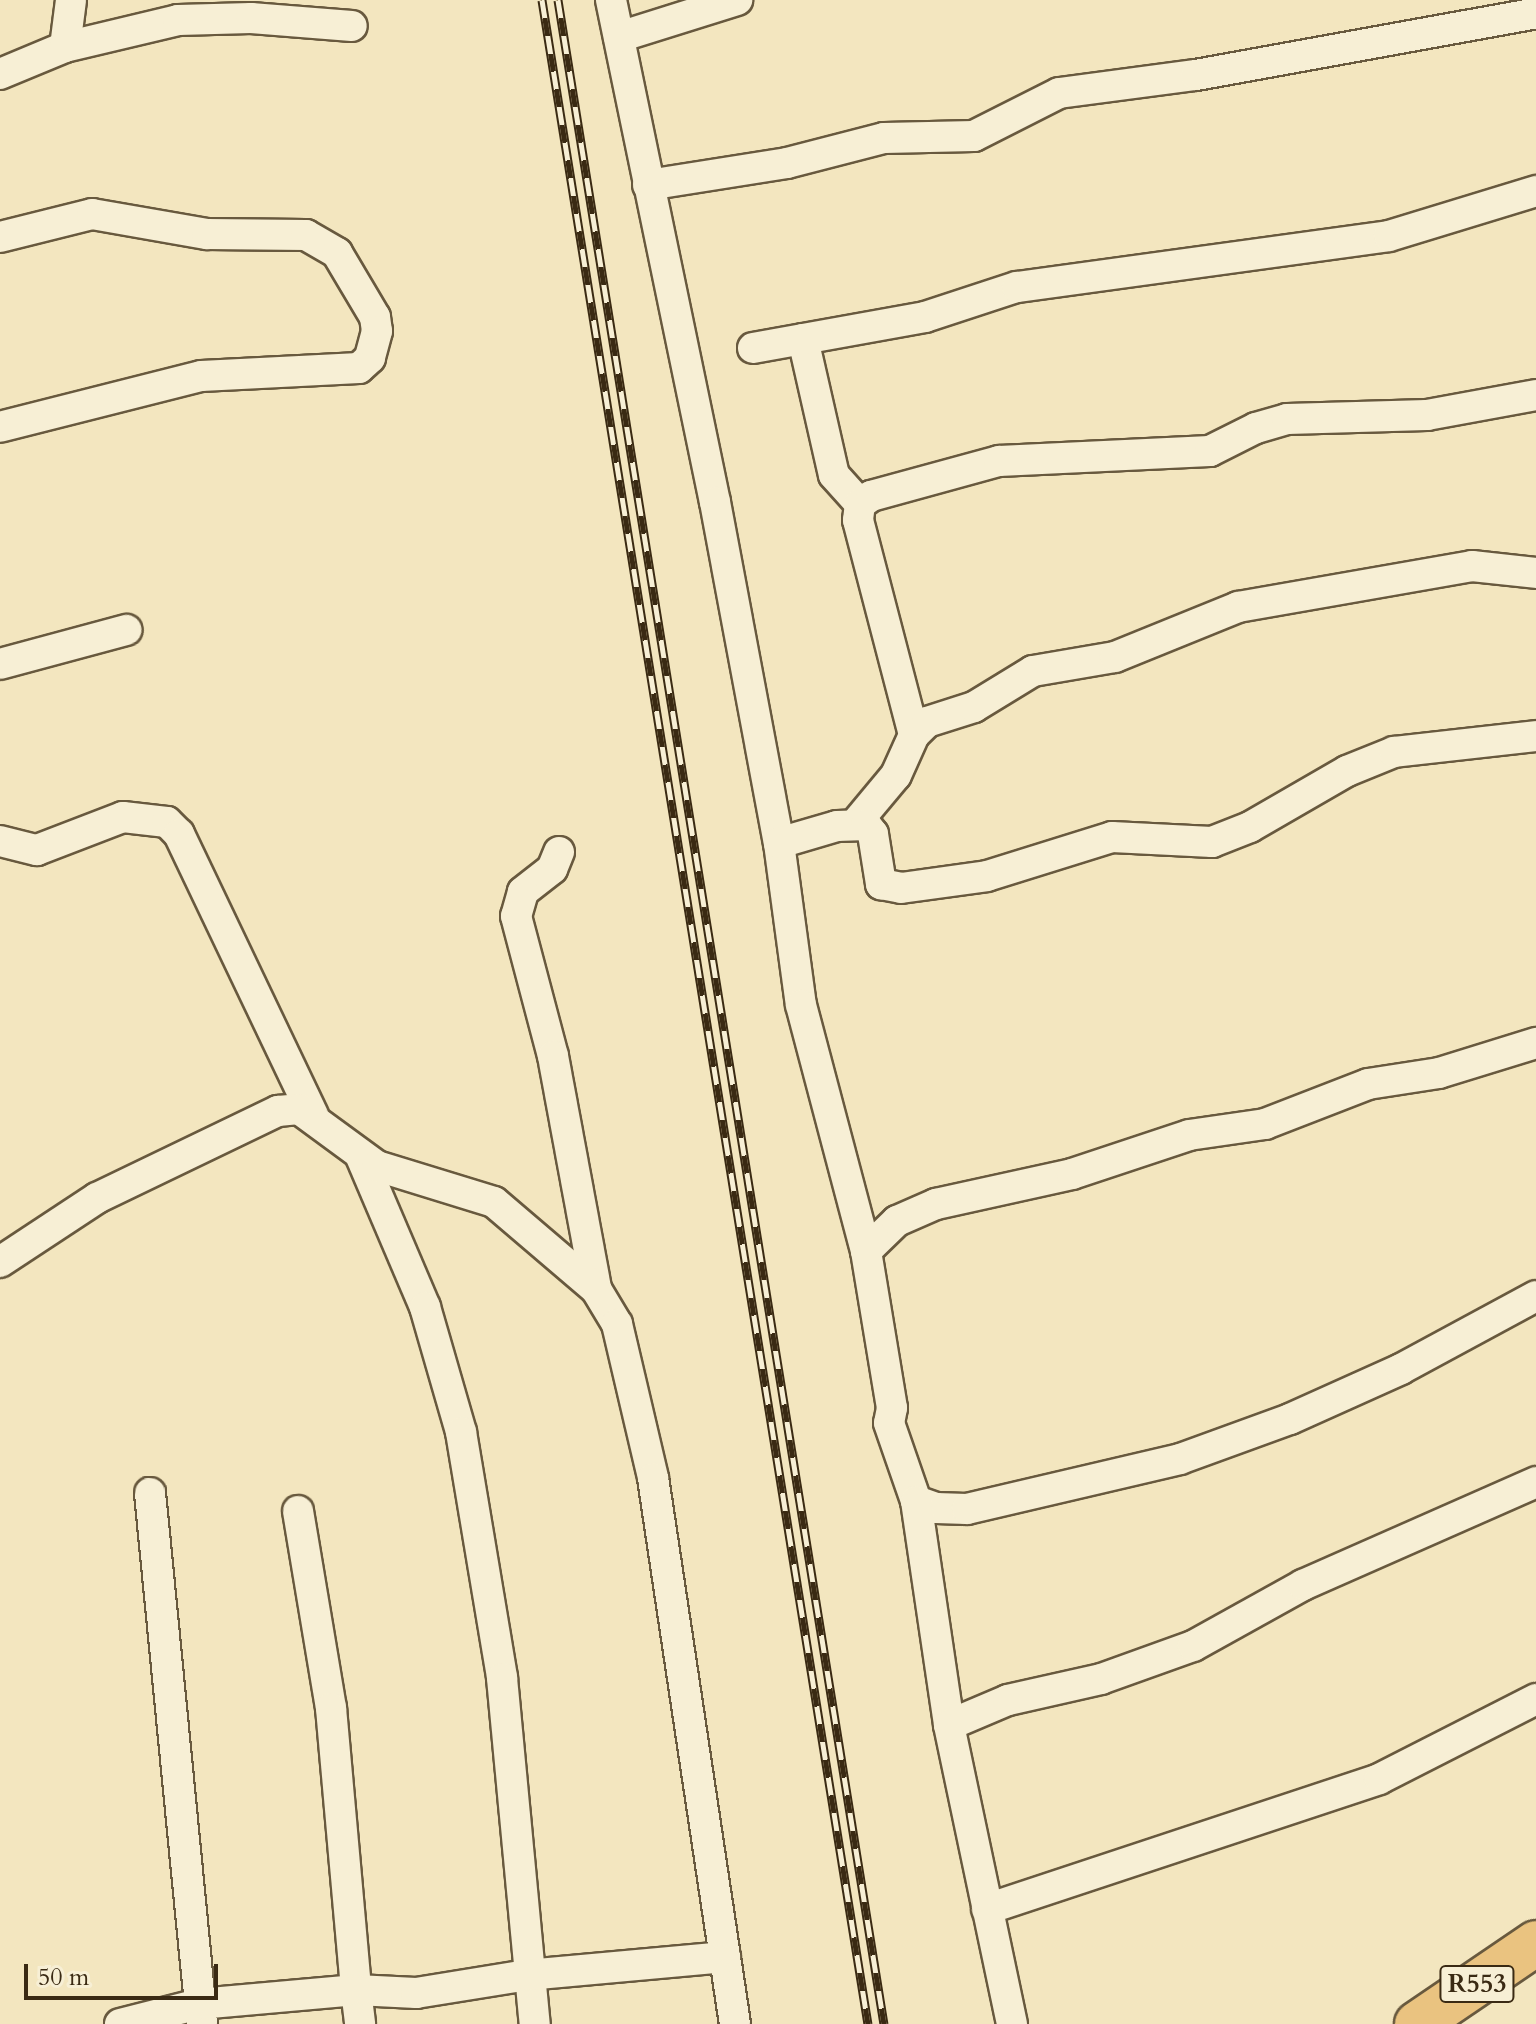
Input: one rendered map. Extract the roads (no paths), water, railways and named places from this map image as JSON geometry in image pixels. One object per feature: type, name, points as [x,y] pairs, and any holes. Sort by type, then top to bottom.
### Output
[{"type":"main road","name":"R553","points":[[1417,2024],[1536,1943]]},
{"type":"street","points":[[65,47],[71,0]]},
{"type":"street","points":[[611,0],[779,843],[801,1005],[866,1251],[892,1408],[889,1423],[916,1501],[949,1725],[1012,2024]]},
{"type":"street","points":[[619,37],[737,0]]},
{"type":"street","points":[[648,185],[787,163],[884,138],[974,136],[1059,93],[1196,75],[1451,13],[1536,13]]},
{"type":"street","points":[[0,74],[65,47],[144,25],[202,18],[352,26]]},
{"type":"street","points":[[753,348],[925,317],[1017,287],[1389,236],[1536,191]]},
{"type":"street","points":[[0,237],[92,214],[197,233],[320,239],[354,278],[375,317],[377,331],[370,358],[359,368],[201,376],[0,427]]},
{"type":"street","points":[[803,339],[834,475],[860,504]]},
{"type":"street","points":[[914,735],[858,520],[860,504],[871,496],[999,461],[1210,451],[1287,419],[1427,415],[1536,395]]},
{"type":"street","points":[[779,843],[856,823],[896,775],[914,735],[934,718],[974,707],[1033,671],[1115,657],[1238,607],[1472,566],[1536,573]]},
{"type":"street","points":[[0,664],[126,630]]},
{"type":"street","points":[[856,823],[873,834],[881,884],[901,888],[987,876],[1112,837],[1212,842],[1250,827],[1347,771],[1394,752],[1536,736]]},
{"type":"street","points":[[0,841],[37,850],[123,817],[167,822],[179,834],[313,1115]]},
{"type":"street","points":[[559,852],[552,869],[523,892],[516,916],[553,1056],[596,1289]]},
{"type":"street","points":[[866,1251],[897,1221],[936,1204],[1072,1174],[1189,1135],[1265,1124],[1368,1084],[1423,1077],[1536,1043]]},
{"type":"street","points":[[0,1262],[97,1198],[278,1111],[299,1109],[313,1115],[361,1157],[396,1173],[494,1202],[596,1289],[617,1324],[653,1478],[735,2024]]},
{"type":"street","points":[[361,1157],[425,1307],[461,1432],[502,1678],[527,1975],[535,2024]]},
{"type":"street","points":[[916,1501],[936,1508],[967,1509],[1180,1459],[1290,1419],[1401,1369],[1536,1296]]},
{"type":"street","points":[[949,1725],[1008,1700],[1101,1679],[1193,1646],[1303,1585],[1536,1482]]},
{"type":"street","points":[[150,1493],[200,2014]]},
{"type":"street","points":[[298,1511],[331,1708],[360,2024]]},
{"type":"street","points":[[987,1909],[1379,1779],[1536,1699]]},
{"type":"street","points":[[120,2024],[356,1990],[416,1993],[527,1975],[725,1957]]},
{"type":"railway","points":[[542,0],[868,2024]]},
{"type":"railway","points":[[558,0],[884,2024]]}]
